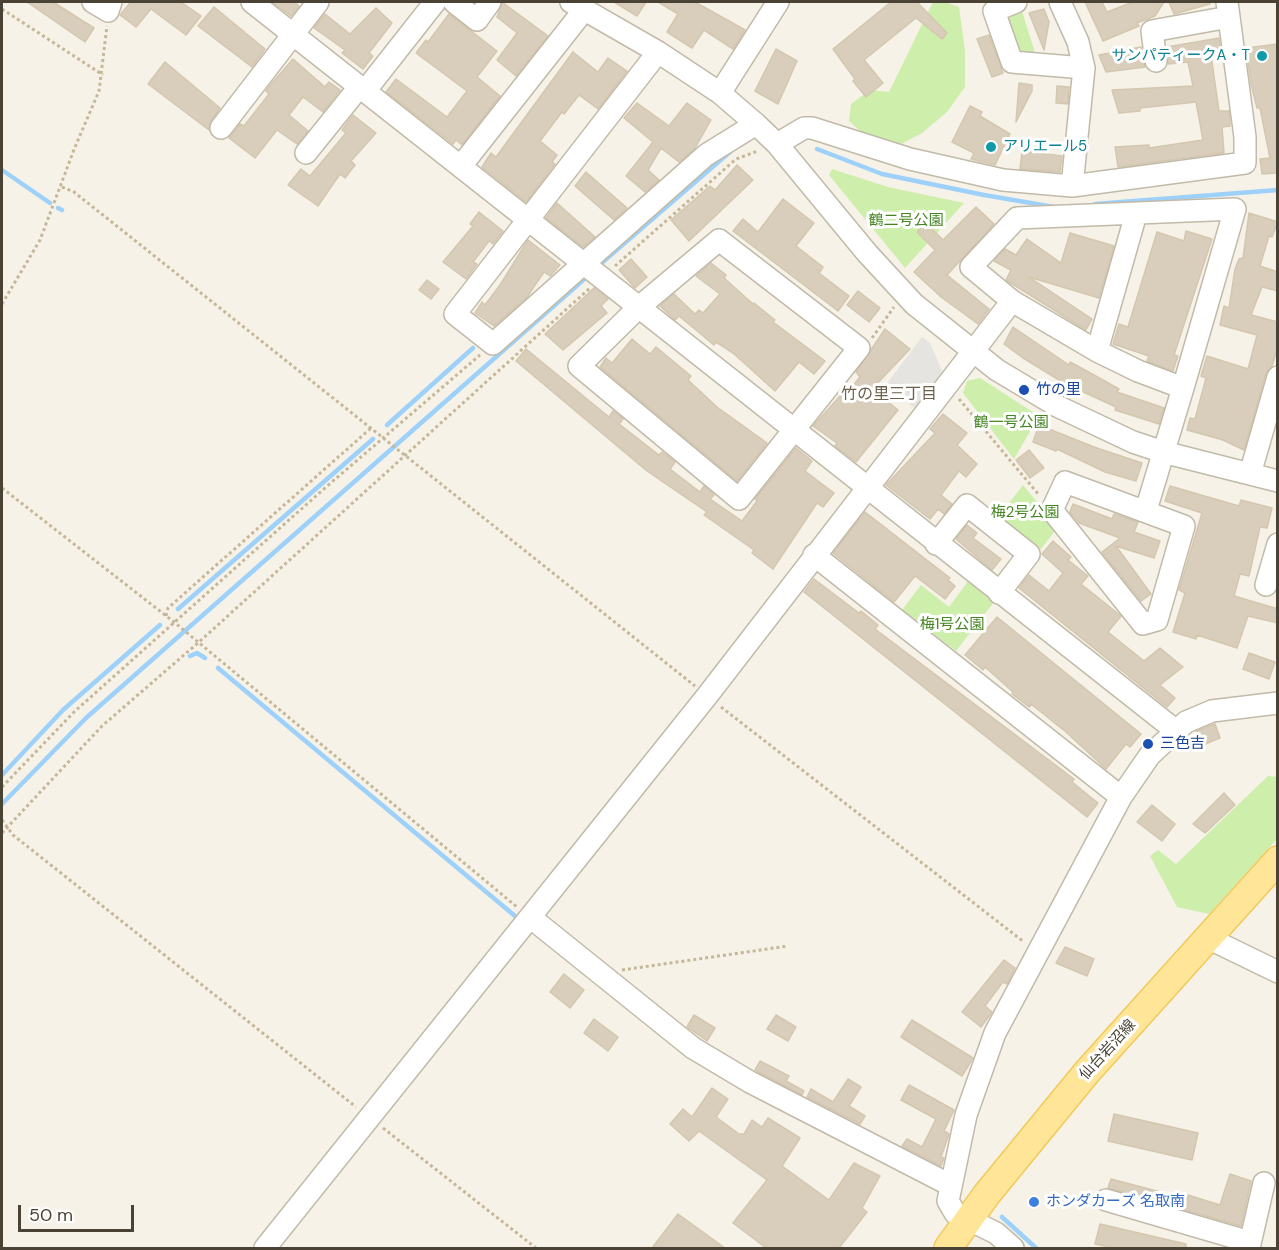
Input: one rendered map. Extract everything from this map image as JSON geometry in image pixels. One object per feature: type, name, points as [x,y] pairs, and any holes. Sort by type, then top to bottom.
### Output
[{"type":"main road","name":"仙台岩沼線","points":[[948,1248],[968,1219],[1087,1072],[1278,860]]},
{"type":"street","points":[[252,2],[594,270],[936,544],[1175,730]]},
{"type":"street","points":[[221,128],[318,2]]},
{"type":"street","points":[[306,153],[435,2]]},
{"type":"street","points":[[454,2],[477,20],[490,2]]},
{"type":"street","points":[[1016,2],[994,11],[1012,62],[1084,68]]},
{"type":"street","points":[[1060,2],[1078,42],[1084,68],[1072,186]]},
{"type":"street","points":[[461,166],[576,4],[658,52],[720,93],[756,124],[768,147],[895,283],[931,319],[974,353],[1057,406],[1092,424],[1163,452],[1278,481]]},
{"type":"street","points":[[720,93],[771,4]]},
{"type":"street","points":[[768,147],[804,128],[812,128],[910,159],[1032,184],[1072,186],[1245,163],[1245,137],[1228,9],[1152,31],[1156,61]]},
{"type":"street","points":[[658,52],[455,314],[493,344],[594,270],[647,206],[706,155],[756,124]]},
{"type":"street","points":[[1146,510],[1183,388],[1235,208],[1017,218],[971,267],[1012,302],[1097,351],[1138,371],[1183,388]]},
{"type":"street","points":[[1097,351],[1136,214]]},
{"type":"street","points":[[719,240],[859,348],[739,499],[579,366],[639,307],[719,240]]},
{"type":"street","points":[[266,1248],[707,696],[1012,302]]},
{"type":"street","points":[[1250,474],[1277,381]]},
{"type":"street","points":[[1065,482],[1146,510],[1184,526],[1157,620],[1143,624],[1052,510],[1065,482]]},
{"type":"street","points":[[936,544],[967,505],[1029,554],[999,592]]},
{"type":"street","points":[[1266,585],[1278,544]]},
{"type":"street","points":[[814,555],[1121,797]]},
{"type":"street","points":[[1013,1248],[996,1233],[955,1213],[948,1201],[966,1115],[987,1052],[1037,952],[1121,797],[1150,755],[1186,722],[1212,711],[1278,703]]},
{"type":"street","points":[[530,917],[693,1048],[719,1065],[950,1185]]},
{"type":"street","points":[[1208,938],[1278,972]]},
{"type":"street","points":[[1106,1200],[1249,1245],[1264,1183]]},
{"type":"path","points":[[2,304],[40,240],[103,75],[104,5]]},
{"type":"path","points":[[2,9],[103,75]]},
{"type":"path","points":[[2,833],[102,726],[199,642],[505,365],[594,270],[736,159],[768,147]]},
{"type":"path","points":[[62,187],[74,192],[707,696],[1037,952]]},
{"type":"path","points":[[859,348],[870,340],[896,304]]},
{"type":"path","points":[[2,787],[75,711],[493,344]]},
{"type":"path","points":[[957,396],[1052,510]]},
{"type":"path","points":[[166,616],[168,608],[371,428]]},
{"type":"path","points":[[2,488],[199,642],[530,917]]},
{"type":"path","points":[[2,820],[7,827],[369,1118],[536,1248]]},
{"type":"path","points":[[600,973],[788,946]]},
{"type":"green space","points":[[933,2],[945,2],[959,7],[965,51],[965,87],[947,112],[922,133],[894,148],[875,144],[849,121],[851,104],[870,90],[889,92]]},
{"type":"green space","points":[[1021,8],[1036,56],[1019,54],[1005,23],[1009,13]]},
{"type":"green space","name":"鶴二号公園","points":[[832,169],[888,187],[964,203],[905,268],[829,175]]},
{"type":"green space","name":"鶴一号公園","points":[[980,378],[1039,416],[1014,459],[963,393],[967,381]]},
{"type":"green space","name":"梅2号公園","points":[[1023,485],[1058,527],[1041,549],[999,516]]},
{"type":"green space","name":"梅1号公園","points":[[969,580],[995,601],[956,651],[902,610],[921,585],[949,607]]},
{"type":"green space","points":[[1268,776],[1277,777],[1277,839],[1209,914],[1177,907],[1150,856],[1158,850],[1176,864]]},
{"type":"shaded area","points":[[922,337],[930,343],[943,373],[916,409],[885,386]]},
{"type":"building","points":[[27,2],[53,2],[94,28],[85,42]]},
{"type":"building","points":[[131,2],[181,2],[201,16],[186,35],[151,9],[136,27],[120,15]]},
{"type":"building","points":[[272,2],[294,2],[299,6],[291,16]]},
{"type":"building","points":[[502,2],[548,36],[516,76],[497,60],[517,33],[497,17]]},
{"type":"building","points":[[614,2],[646,2],[637,16]]},
{"type":"building","points":[[658,2],[695,2],[745,30],[733,49],[704,30],[692,48],[667,32],[678,14]]},
{"type":"building","points":[[891,2],[917,2],[947,33],[942,39],[916,18],[864,60],[883,83],[866,97],[833,49]]},
{"type":"building","points":[[1085,2],[1102,2],[1107,12],[1133,2],[1164,2],[1155,16],[1137,23],[1139,26],[1103,41]]},
{"type":"building","points":[[1169,2],[1209,2],[1210,4],[1174,14]]},
{"type":"building","points":[[214,7],[265,49],[252,67],[198,26]]},
{"type":"building","points":[[376,8],[392,23],[369,53],[373,56],[363,69],[342,53],[345,50],[314,28],[325,14],[350,34]]},
{"type":"building","points":[[1044,9],[1049,22],[1044,50],[1029,13]]},
{"type":"building","points":[[449,14],[497,51],[477,77],[500,96],[462,145],[456,140],[453,144],[386,92],[396,79],[447,117],[467,91],[416,53],[426,40],[428,42]]},
{"type":"building","points":[[989,35],[1003,73],[992,77],[977,39]]},
{"type":"building","points":[[1219,38],[1221,54],[1211,55],[1219,111],[1229,111],[1230,126],[1222,127],[1224,153],[1118,167],[1115,147],[1149,145],[1149,148],[1203,140],[1196,102],[1140,108],[1140,111],[1119,113],[1112,90],[1193,86],[1188,62],[1168,64],[1167,47]]},
{"type":"building","points":[[1278,44],[1278,173],[1262,174],[1260,159],[1270,158],[1260,108],[1257,108],[1251,84],[1246,48]]},
{"type":"building","points":[[1141,47],[1145,67],[1106,72],[1099,55]]},
{"type":"building","points":[[776,49],[797,61],[778,104],[755,91]]},
{"type":"building","points":[[573,52],[598,72],[608,58],[627,71],[598,109],[579,95],[564,114],[562,112],[540,141],[557,155],[552,162],[555,164],[526,202],[482,167],[491,153],[496,157]]},
{"type":"building","points":[[293,59],[325,87],[329,82],[340,90],[323,112],[303,97],[289,115],[308,131],[297,144],[277,130],[255,158],[229,138],[240,124],[244,126],[269,94],[266,91]]},
{"type":"building","points":[[165,62],[220,108],[211,121],[209,130],[148,84]]},
{"type":"building","points":[[1019,83],[1032,85],[1032,91],[1016,122]]},
{"type":"building","points":[[1057,86],[1069,87],[1068,104],[1056,103]]},
{"type":"building","points":[[637,103],[669,126],[687,103],[711,120],[695,148],[679,162],[661,148],[648,170],[659,180],[645,192],[626,176],[653,142],[624,118]]},
{"type":"building","points":[[970,106],[982,112],[980,116],[1010,134],[995,165],[971,159],[974,153],[952,142]]},
{"type":"building","points":[[353,115],[376,133],[351,161],[355,165],[345,178],[340,174],[318,206],[288,185],[301,169],[310,176],[346,133],[342,130]]},
{"type":"building","points":[[1022,151],[1062,156],[1060,172],[1020,169]]},
{"type":"building","points":[[737,165],[753,180],[689,241],[671,220],[710,186],[715,190]]},
{"type":"building","points":[[586,172],[627,208],[614,220],[575,186]]},
{"type":"building","points":[[783,199],[814,223],[796,246],[823,267],[819,273],[849,296],[838,311],[733,231],[743,219],[758,232]]},
{"type":"building","points":[[557,203],[595,237],[583,247],[546,218]]},
{"type":"building","points":[[976,207],[994,224],[947,275],[989,309],[978,324],[941,297],[914,272],[935,250],[917,232],[926,223],[943,240]]},
{"type":"building","points":[[479,212],[503,231],[493,244],[489,241],[473,262],[477,264],[466,279],[443,262],[473,226],[470,224]]},
{"type":"building","points":[[1249,213],[1278,222],[1272,237],[1269,236],[1260,266],[1278,272],[1278,291],[1262,287],[1251,315],[1278,322],[1278,347],[1272,366],[1266,373],[1244,450],[1223,440],[1187,430],[1190,418],[1195,419],[1206,378],[1201,376],[1207,356],[1248,369],[1257,335],[1220,325],[1224,306],[1229,308],[1235,269],[1239,259],[1243,258]]},
{"type":"building","points":[[1186,231],[1212,239],[1174,355],[1178,356],[1173,371],[1147,361],[1149,356],[1113,344],[1119,324],[1128,327],[1157,232],[1184,241]]},
{"type":"building","points":[[1070,233],[1114,246],[1099,298],[1029,277],[1092,319],[1086,330],[1006,280],[1011,270],[994,261],[1005,249],[1016,255],[1027,239],[1061,263]]},
{"type":"building","points":[[528,240],[560,265],[550,276],[544,272],[527,297],[494,326],[475,313],[482,302],[485,305],[500,285]]},
{"type":"building","points":[[631,259],[647,277],[635,288],[619,270]]},
{"type":"building","points":[[711,263],[726,275],[724,278],[753,304],[775,320],[773,322],[825,361],[814,374],[799,362],[775,391],[733,353],[716,342],[714,345],[679,316],[675,320],[660,306],[674,294],[695,314],[699,310],[703,313],[720,294],[696,276]]},
{"type":"building","points":[[427,280],[439,289],[431,299],[419,290]]},
{"type":"building","points":[[594,288],[608,299],[601,306],[607,313],[563,350],[545,334]]},
{"type":"building","points":[[858,291],[880,308],[869,322],[847,305]]},
{"type":"building","points":[[1013,327],[1069,365],[1070,362],[1119,389],[1117,392],[1164,408],[1159,424],[1115,410],[1116,407],[1064,383],[1023,358],[1004,344]]},
{"type":"building","points":[[885,329],[910,349],[872,389],[898,410],[856,462],[835,446],[837,443],[813,426],[841,395],[843,398],[860,377],[856,372]]},
{"type":"building","points":[[632,339],[650,354],[656,347],[691,376],[688,380],[717,407],[767,443],[737,481],[600,367],[606,358],[612,363]]},
{"type":"building","points":[[526,349],[609,417],[613,411],[623,419],[619,424],[659,455],[662,452],[675,462],[670,469],[700,492],[704,486],[714,495],[710,499],[742,521],[757,501],[755,499],[796,448],[812,461],[805,471],[834,493],[823,507],[817,503],[773,569],[752,553],[754,550],[704,515],[707,512],[647,471],[516,361]]},
{"type":"building","points":[[943,414],[967,433],[957,445],[977,464],[966,477],[959,471],[941,495],[952,504],[944,514],[938,509],[930,519],[886,485],[935,433],[930,429]]},
{"type":"building","points":[[1039,425],[1142,463],[1136,481],[1105,472],[1057,449],[1056,451],[1033,442]]},
{"type":"building","points":[[1029,450],[1044,468],[1030,478],[1016,460]]},
{"type":"building","points":[[1170,486],[1239,506],[1241,500],[1272,508],[1267,528],[1260,527],[1249,576],[1240,574],[1234,596],[1278,609],[1278,623],[1248,616],[1237,648],[1197,635],[1196,639],[1173,632],[1185,593],[1179,590],[1202,513],[1165,501]]},
{"type":"building","points":[[1073,504],[1112,519],[1114,514],[1138,522],[1134,532],[1160,541],[1154,558],[1116,546],[1151,594],[1141,601],[1102,552],[1120,538],[1079,523],[1070,512]]},
{"type":"building","points":[[865,512],[950,578],[948,580],[955,586],[945,599],[915,576],[894,602],[833,553]]},
{"type":"building","points":[[967,525],[977,533],[973,538],[1001,559],[992,570],[956,539]]},
{"type":"building","points":[[1053,541],[1071,557],[1068,560],[1088,576],[1081,584],[1121,616],[1108,632],[1144,661],[1160,648],[1183,667],[1160,685],[1175,698],[1167,707],[1019,588],[1029,575],[1049,591],[1063,573],[1042,554]]},
{"type":"building","points":[[814,579],[859,613],[861,611],[878,625],[875,629],[1074,779],[1072,782],[1098,803],[1087,817],[804,592]]},
{"type":"building","points":[[997,617],[1141,734],[1130,747],[1126,744],[1106,769],[1066,732],[1031,704],[1029,707],[1012,694],[1013,692],[985,667],[983,670],[965,655]]},
{"type":"building","points":[[1249,653],[1275,662],[1269,679],[1243,669]]},
{"type":"building","points":[[1215,724],[1220,738],[1203,745],[1196,731]]},
{"type":"building","points":[[1224,793],[1235,805],[1205,833],[1193,824]]},
{"type":"building","points":[[1152,805],[1175,824],[1162,841],[1137,822]]},
{"type":"building","points":[[1065,947],[1094,959],[1087,976],[1056,963]]},
{"type":"building","points":[[1004,960],[1015,968],[1007,984],[1003,982],[985,1006],[992,1012],[981,1027],[962,1012]]},
{"type":"building","points":[[564,974],[584,990],[570,1008],[550,992]]},
{"type":"building","points":[[694,1015],[715,1028],[707,1041],[687,1027]]},
{"type":"building","points":[[776,1015],[796,1027],[788,1041],[767,1029]]},
{"type":"building","points":[[594,1019],[618,1037],[608,1051],[584,1033]]},
{"type":"building","points":[[912,1020],[973,1058],[962,1076],[901,1037]]},
{"type":"building","points":[[760,1061],[789,1076],[786,1081],[804,1091],[802,1095],[755,1070]]},
{"type":"building","points":[[848,1079],[861,1087],[849,1106],[865,1116],[860,1124],[807,1097],[811,1089],[833,1102]]},
{"type":"building","points":[[909,1085],[954,1110],[944,1131],[949,1134],[941,1157],[944,1158],[941,1166],[902,1146],[907,1139],[922,1147],[936,1119],[901,1100]]},
{"type":"building","points":[[712,1088],[728,1099],[716,1117],[739,1134],[744,1134],[752,1120],[762,1127],[768,1118],[800,1138],[782,1166],[829,1200],[854,1163],[880,1176],[862,1208],[867,1212],[839,1248],[766,1248],[733,1223],[767,1180],[699,1131],[689,1141],[670,1124],[683,1109],[692,1117]]},
{"type":"building","points":[[1114,1114],[1198,1133],[1192,1160],[1108,1141]]},
{"type":"building","points":[[1230,1174],[1251,1181],[1241,1226],[1108,1188],[1111,1179],[1187,1199],[1188,1195],[1220,1205]]},
{"type":"building","points":[[678,1214],[725,1248],[652,1248]]},
{"type":"building","points":[[1100,1224],[1186,1244],[1186,1248],[1114,1248],[1095,1244]]},
{"type":"waterway","points":[[817,149],[882,174],[1054,207]]},
{"type":"waterway","points":[[597,267],[731,151]]},
{"type":"waterway","points":[[2,170],[50,203]]},
{"type":"waterway","points":[[1095,204],[1278,190]]},
{"type":"waterway","points":[[58,208],[62,210]]},
{"type":"waterway","points":[[2,804],[86,718],[589,275]]},
{"type":"waterway","points":[[387,425],[473,348]]},
{"type":"waterway","points":[[178,609],[373,439]]},
{"type":"waterway","points":[[2,775],[63,710],[160,625]]},
{"type":"waterway","points":[[190,656],[197,653],[205,658]]},
{"type":"waterway","points":[[218,668],[515,916]]},
{"type":"waterway","points":[[1002,1217],[1036,1248]]},
{"type":"place","name":"サンパティークA・T","points":[[1262,56]]},
{"type":"place","name":"アリエール5","points":[[991,147]]},
{"type":"place","name":"竹の里","points":[[1024,390]]},
{"type":"place","name":"三色吉","points":[[1148,744]]},
{"type":"place","name":"ホンダカーズ 名取南","points":[[1034,1202]]},
{"type":"district","name":"竹の里三丁目","points":[[889,395]]}]
